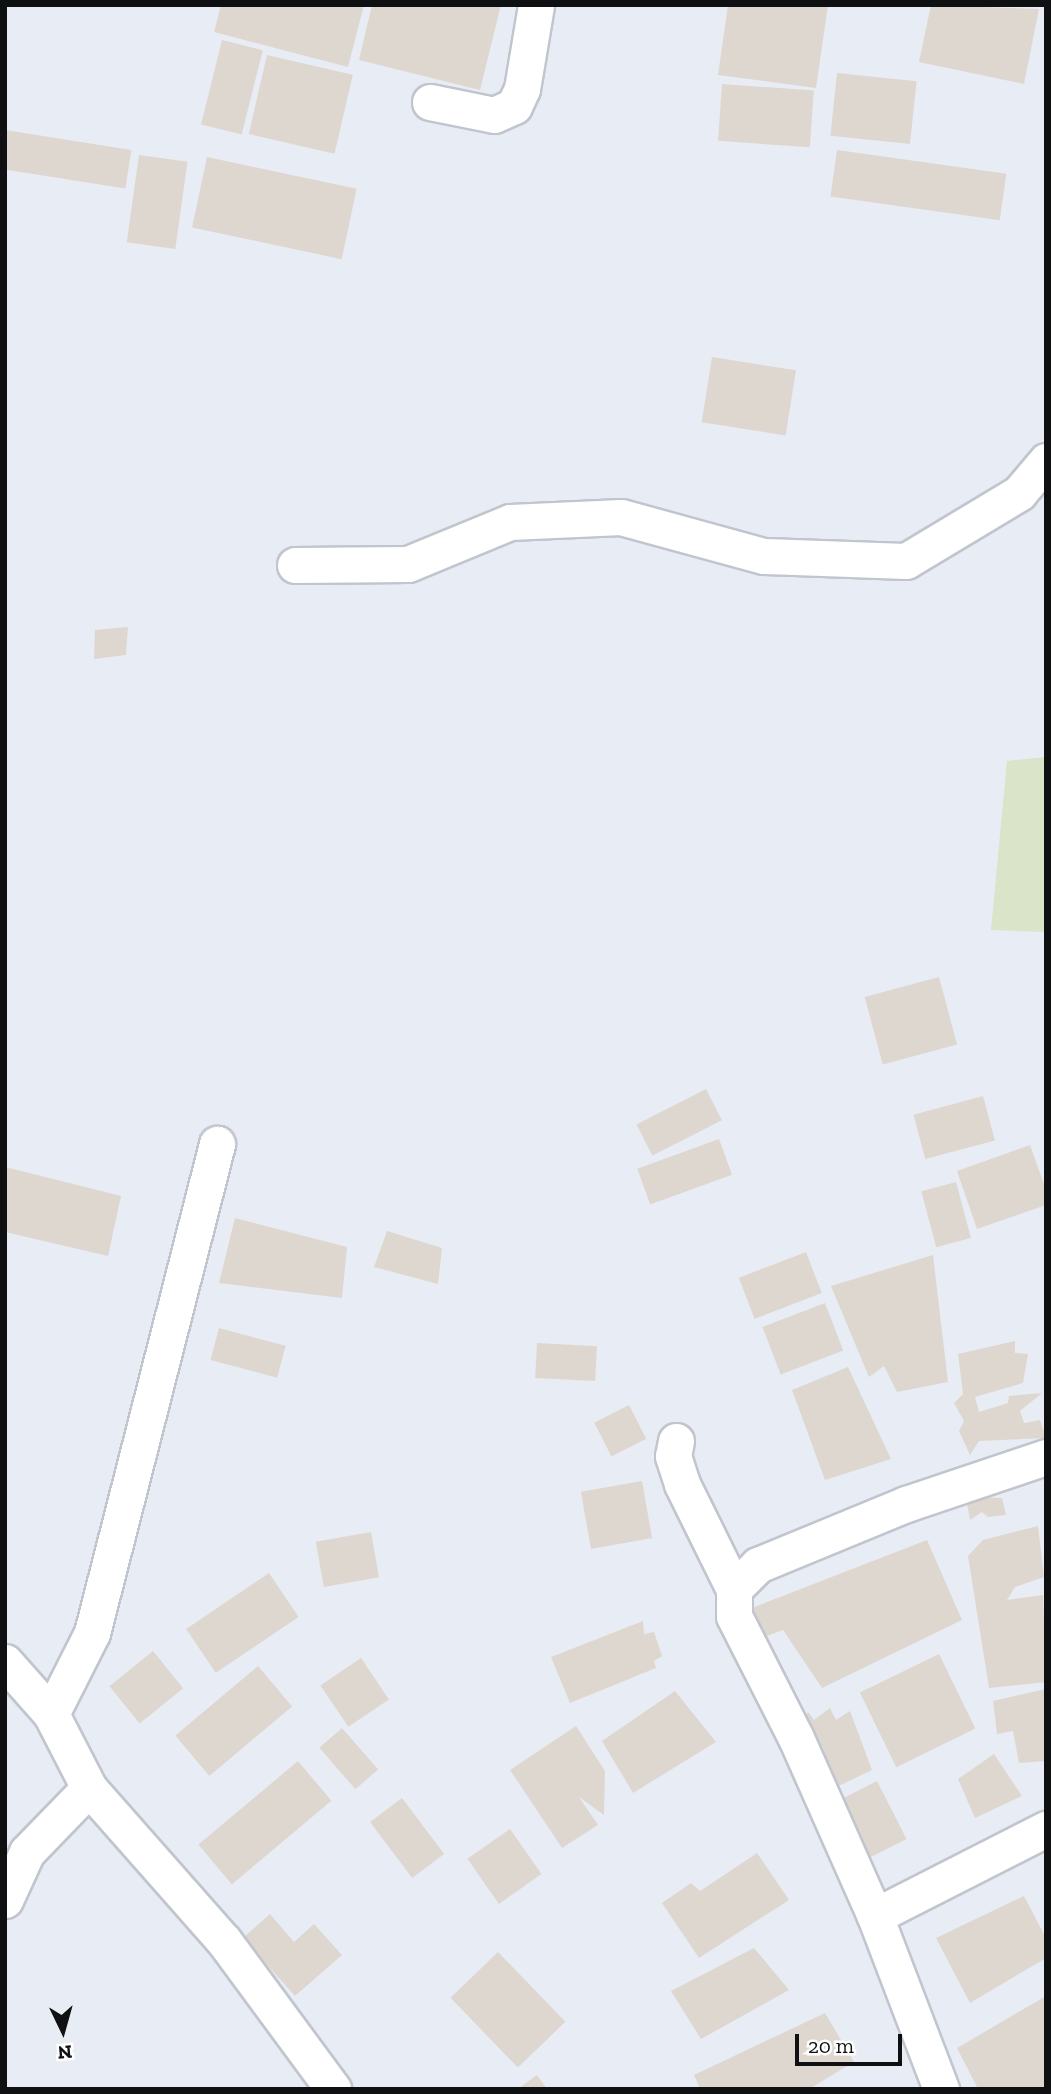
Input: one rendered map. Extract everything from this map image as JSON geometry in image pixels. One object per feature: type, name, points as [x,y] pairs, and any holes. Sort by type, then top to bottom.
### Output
[{"type":"street","points":[[430,102],[494,115],[514,106],[522,89],[536,5]]},
{"type":"street","points":[[295,565],[408,564],[510,522],[621,517],[764,556],[906,561],[1019,493],[1046,461]]},
{"type":"street","points":[[51,1714],[92,1633],[217,1144]]},
{"type":"street","points":[[676,1441],[673,1456],[682,1484],[734,1589],[734,1616],[796,1738],[875,1916],[941,2089]]},
{"type":"street","points":[[734,1589],[758,1565],[906,1504],[1046,1457]]},
{"type":"street","points":[[5,1662],[51,1714],[89,1788],[224,1941],[333,2089]]},
{"type":"street","points":[[5,1900],[27,1852],[89,1788]]},
{"type":"street","points":[[875,1916],[1042,1840]]},
{"type":"green space","points":[[1046,757],[1046,932],[991,930],[1007,761]]},
{"type":"building","points":[[221,5],[364,5],[348,67],[214,32]]},
{"type":"building","points":[[372,5],[501,5],[480,90],[359,60]]},
{"type":"building","points":[[728,5],[828,5],[816,88],[718,75]]},
{"type":"building","points":[[931,5],[1039,9],[1024,84],[919,62]]},
{"type":"building","points":[[222,40],[263,50],[242,135],[201,124]]},
{"type":"building","points":[[267,55],[353,75],[335,154],[249,134]]},
{"type":"building","points":[[837,73],[917,81],[910,144],[830,136]]},
{"type":"building","points":[[722,84],[814,90],[810,147],[718,141]]},
{"type":"building","points":[[5,130],[131,150],[125,189],[5,169]]},
{"type":"building","points":[[837,150],[1006,174],[1000,220],[830,197]]},
{"type":"building","points":[[139,155],[188,162],[175,249],[127,242]]},
{"type":"building","points":[[207,157],[357,189],[342,259],[192,227]]},
{"type":"building","points":[[712,357],[796,370],[786,435],[702,422]]},
{"type":"building","points":[[128,627],[126,655],[94,659],[95,630]]},
{"type":"building","points":[[939,977],[957,1045],[883,1065],[865,997]]},
{"type":"building","points":[[706,1089],[722,1120],[652,1156],[637,1124]]},
{"type":"building","points":[[983,1096],[995,1140],[925,1159],[913,1115]]},
{"type":"building","points":[[719,1139],[732,1175],[650,1204],[637,1169]]},
{"type":"building","points":[[1030,1145],[1046,1190],[1046,1205],[977,1229],[957,1171]]},
{"type":"building","points":[[5,1167],[121,1196],[108,1256],[5,1232]]},
{"type":"building","points":[[956,1182],[971,1238],[936,1247],[921,1191]]},
{"type":"building","points":[[235,1218],[347,1247],[342,1298],[219,1283]]},
{"type":"building","points":[[387,1231],[442,1248],[438,1284],[374,1267]]},
{"type":"building","points":[[806,1252],[822,1293],[755,1319],[739,1278]]},
{"type":"building","points":[[933,1255],[948,1382],[897,1392],[884,1366],[869,1377],[831,1286]]},
{"type":"building","points":[[825,1303],[843,1351],[781,1375],[762,1327]]},
{"type":"building","points":[[219,1328],[286,1346],[277,1378],[210,1360]]},
{"type":"building","points":[[1015,1341],[1015,1353],[1028,1354],[1023,1383],[975,1397],[979,1412],[1008,1403],[1009,1396],[1042,1393],[1020,1411],[1024,1423],[1040,1420],[1046,1438],[979,1441],[970,1455],[959,1431],[964,1421],[954,1403],[963,1394],[958,1354]]},
{"type":"building","points":[[537,1343],[597,1346],[595,1381],[535,1378]]},
{"type":"building","points":[[848,1367],[891,1459],[825,1480],[792,1390]]},
{"type":"building","points":[[629,1405],[646,1439],[612,1457],[594,1423]]},
{"type":"building","points":[[642,1481],[652,1538],[591,1549],[581,1492]]},
{"type":"building","points":[[966,1497],[1002,1498],[1006,1515],[988,1517],[982,1512],[970,1520]]},
{"type":"building","points":[[1038,1526],[1044,1577],[1015,1587],[1007,1600],[1043,1595],[1046,1682],[989,1688],[968,1556],[983,1540]]},
{"type":"building","points":[[371,1532],[379,1577],[324,1587],[316,1542]]},
{"type":"building","points":[[927,1540],[962,1620],[822,1688],[783,1630],[764,1637],[752,1608]]},
{"type":"building","points":[[269,1573],[299,1617],[216,1673],[186,1629]]},
{"type":"building","points":[[643,1621],[644,1634],[654,1632],[662,1656],[654,1661],[656,1668],[570,1703],[551,1657]]},
{"type":"building","points":[[153,1651],[183,1688],[140,1724],[109,1686]]},
{"type":"building","points":[[939,1654],[975,1729],[896,1767],[860,1693]]},
{"type":"building","points":[[361,1658],[389,1699],[348,1727],[320,1685]]},
{"type":"building","points":[[258,1666],[292,1707],[209,1776],[175,1735]]},
{"type":"building","points":[[1046,1689],[1046,1761],[1019,1763],[1013,1731],[997,1734],[993,1701]]},
{"type":"building","points":[[675,1691],[716,1742],[633,1793],[602,1741]]},
{"type":"building","points":[[830,1708],[836,1720],[850,1711],[872,1770],[832,1789],[823,1747],[805,1753],[800,1725],[808,1712],[814,1720]]},
{"type":"building","points":[[576,1726],[605,1771],[604,1815],[579,1797],[598,1825],[562,1848],[510,1770]]},
{"type":"building","points":[[342,1728],[378,1770],[355,1789],[319,1748]]},
{"type":"building","points":[[994,1754],[1022,1796],[975,1818],[958,1779]]},
{"type":"building","points":[[298,1761],[331,1801],[232,1884],[198,1845]]},
{"type":"building","points":[[877,1781],[907,1839],[862,1862],[832,1804]]},
{"type":"building","points":[[402,1798],[444,1854],[412,1878],[370,1822]]},
{"type":"building","points":[[510,1829],[542,1874],[499,1904],[467,1859]]},
{"type":"building","points":[[757,1853],[789,1900],[699,1958],[662,1903],[691,1883],[700,1891]]},
{"type":"building","points":[[1024,1896],[1046,1938],[1046,1958],[970,2003],[936,1938]]},
{"type":"building","points":[[270,1914],[294,1942],[314,1924],[342,1955],[295,1996],[243,1938]]},
{"type":"building","points":[[754,1948],[789,1990],[701,2039],[671,1991]]},
{"type":"building","points":[[498,1952],[565,2022],[518,2068],[451,1998]]},
{"type":"building","points":[[1046,1996],[1046,2089],[978,2089],[957,2048]]},
{"type":"building","points":[[825,2013],[854,2062],[809,2089],[700,2089],[694,2075]]},
{"type":"building","points":[[537,2075],[547,2089],[518,2089]]}]
